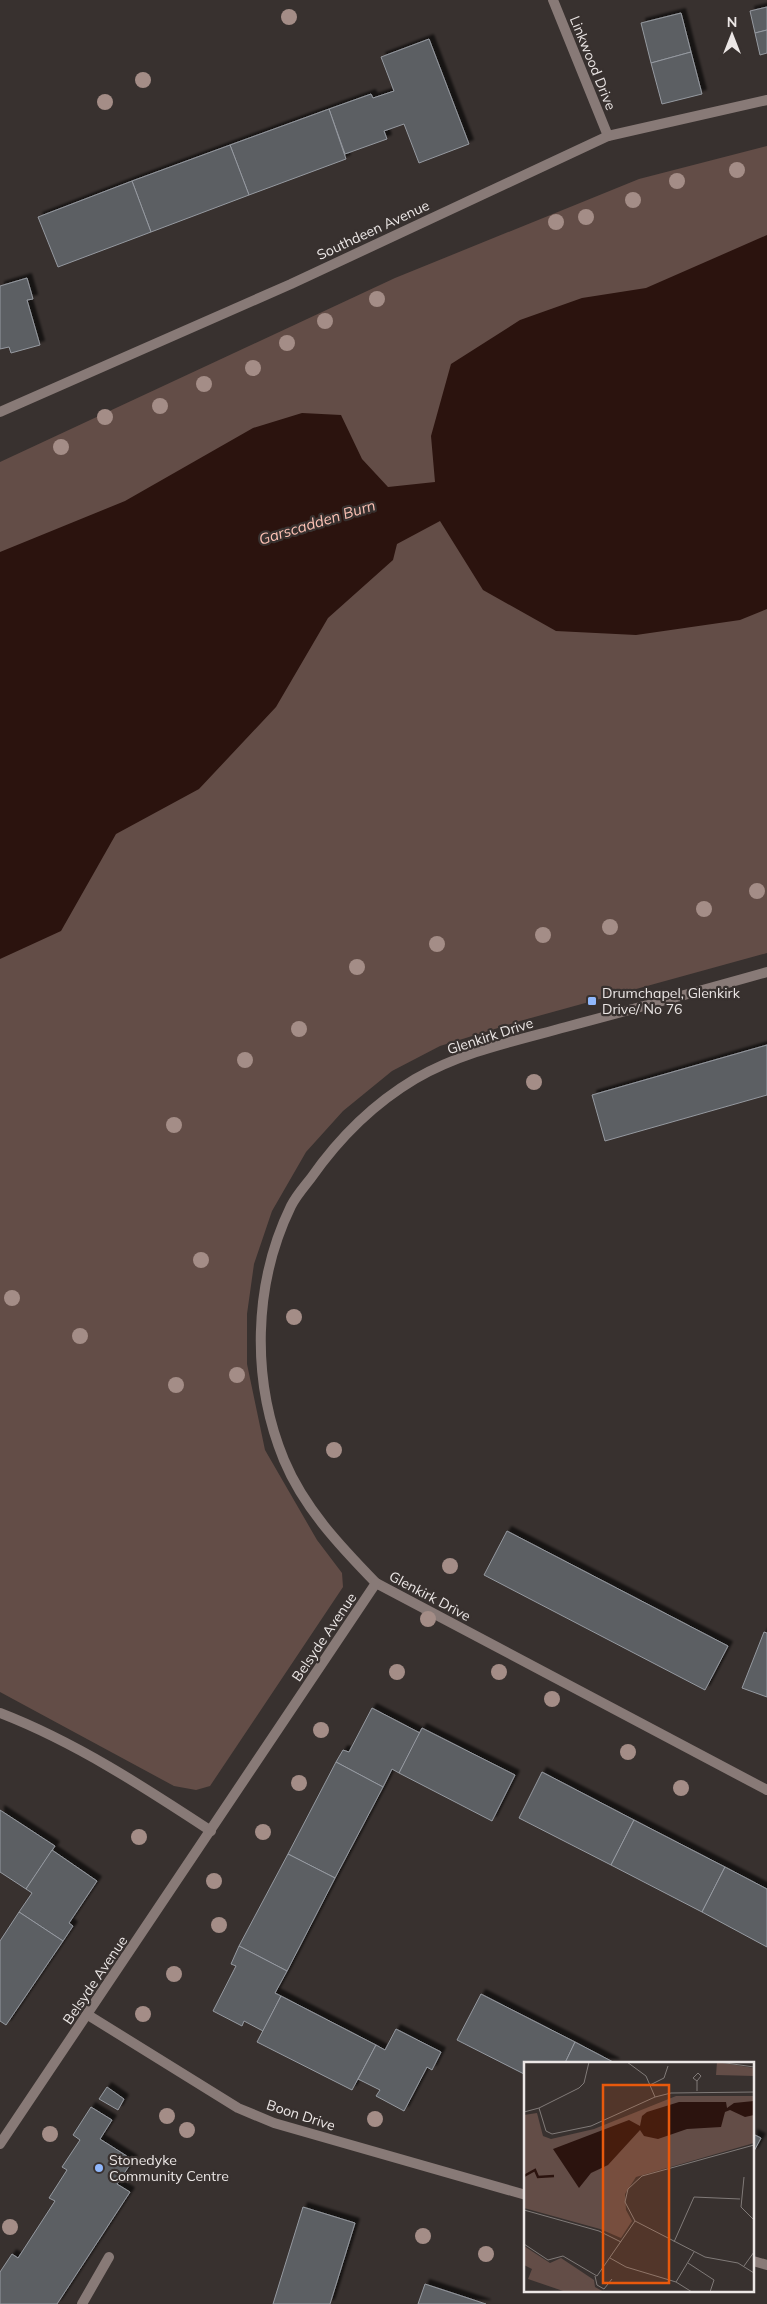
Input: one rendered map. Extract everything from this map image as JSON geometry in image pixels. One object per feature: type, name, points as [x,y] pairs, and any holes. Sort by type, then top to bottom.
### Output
[{"type":"street","name":"Linkwood Drive","points":[[553,0],[608,136]]},
{"type":"street","name":"Southdeen Avenue","points":[[0,412],[291,284],[608,136],[767,100]]},
{"type":"street","name":"Glenkirk Drive","points":[[767,972],[501,1045],[456,1060],[415,1079],[370,1110],[330,1150],[292,1205],[270,1259],[262,1316],[261,1362],[265,1402],[284,1461],[306,1502],[342,1548],[376,1583],[767,1790]]},
{"type":"street","name":"Belsyde Avenue","points":[[0,2144],[376,1583]]},
{"type":"street","points":[[0,1713],[26,1723],[90,1755],[211,1831]]},
{"type":"street","name":"Boon Drive","points":[[88,2015],[247,2112],[274,2123],[524,2194]]},
{"type":"street","points":[[82,2304],[109,2257]]},
{"type":"street","points":[[754,2261],[767,2265]]},
{"type":"shaded area","points":[[767,146],[767,953],[520,1021],[440,1046],[392,1071],[343,1111],[306,1152],[272,1211],[254,1264],[247,1314],[247,1364],[265,1450],[317,1540],[342,1573],[343,1587],[210,1786],[196,1790],[174,1786],[0,1692],[0,462],[395,278],[639,179]]},
{"type":"water","name":"Garscadden Burn","points":[[767,235],[767,609],[740,620],[636,635],[556,631],[483,590],[440,521],[397,544],[393,560],[328,618],[276,707],[199,789],[116,834],[61,931],[0,959],[0,552],[125,501],[253,428],[302,413],[341,415],[362,459],[388,487],[435,482],[431,436],[451,364],[520,320],[582,298],[646,288]]},
{"type":"building","points":[[767,7],[767,30],[755,33],[750,11]]},
{"type":"building","points":[[681,13],[691,52],[651,63],[641,23]]},
{"type":"building","points":[[767,30],[767,53],[760,55],[755,33]]},
{"type":"building","points":[[429,39],[469,144],[419,163],[404,124],[384,131],[387,139],[345,154],[329,109],[371,94],[373,98],[394,91],[381,57]]},
{"type":"building","points":[[691,52],[702,94],[662,104],[651,63]]},
{"type":"building","points":[[329,109],[346,159],[249,195],[230,145]]},
{"type":"building","points":[[230,145],[249,195],[151,232],[132,181]]},
{"type":"building","points":[[132,181],[151,232],[58,267],[38,217]]},
{"type":"building","points":[[27,278],[33,299],[27,300],[40,345],[11,353],[9,347],[0,349],[0,286]]},
{"type":"building","points":[[767,1045],[767,1095],[605,1141],[592,1095]]},
{"type":"building","points":[[507,1531],[728,1646],[705,1690],[484,1575]]},
{"type":"building","points":[[764,1632],[767,1633],[767,1697],[742,1688]]},
{"type":"building","points":[[372,1708],[420,1733],[399,1773],[392,1769],[383,1787],[336,1762],[343,1750],[349,1752]]},
{"type":"building","points":[[422,1728],[515,1775],[492,1821],[399,1773]]},
{"type":"building","points":[[336,1762],[383,1787],[335,1878],[288,1854]]},
{"type":"building","points":[[542,1772],[634,1820],[611,1865],[519,1818]]},
{"type":"building","points":[[0,1810],[55,1846],[26,1889],[0,1872]]},
{"type":"building","points":[[634,1820],[725,1867],[702,1912],[611,1865]]},
{"type":"building","points":[[52,1850],[97,1881],[69,1923],[73,1926],[63,1941],[19,1912],[32,1893],[26,1889]]},
{"type":"building","points":[[288,1854],[335,1878],[287,1971],[239,1946]]},
{"type":"building","points":[[725,1867],[767,1889],[767,1947],[702,1912]]},
{"type":"building","points":[[19,1912],[63,1941],[6,2025],[0,2021],[0,1941]]},
{"type":"building","points":[[239,1946],[287,1971],[275,1993],[281,1996],[263,2031],[244,2021],[242,2026],[213,2011],[236,1966],[231,1964]]},
{"type":"building","points":[[481,1994],[575,2042],[565,2062],[524,2062],[524,2074],[457,2040]]},
{"type":"building","points":[[281,1996],[376,2045],[352,2090],[257,2042]]},
{"type":"building","points":[[396,2029],[441,2052],[432,2070],[427,2067],[404,2111],[376,2096],[380,2090],[358,2079],[376,2045],[385,2050]]},
{"type":"building","points":[[575,2042],[613,2062],[565,2062]]},
{"type":"building","points":[[107,2087],[124,2099],[118,2110],[99,2099]]},
{"type":"building","points":[[91,2107],[112,2120],[100,2139],[133,2160],[117,2184],[130,2192],[57,2304],[0,2304],[0,2272],[12,2254],[18,2258],[55,2201],[49,2198],[67,2170],[62,2167],[80,2140],[73,2135]]},
{"type":"building","points":[[754,2134],[761,2138],[754,2151]]},
{"type":"building","points":[[303,2207],[355,2223],[330,2304],[273,2304]]},
{"type":"building","points":[[425,2284],[486,2304],[418,2304]]},
{"type":"place","name":"Drumchapel, Glenkirk Drive/ No 76","points":[[592,1001]]},
{"type":"place","name":"Stonedyke Community Centre","points":[[99,2168]]}]
